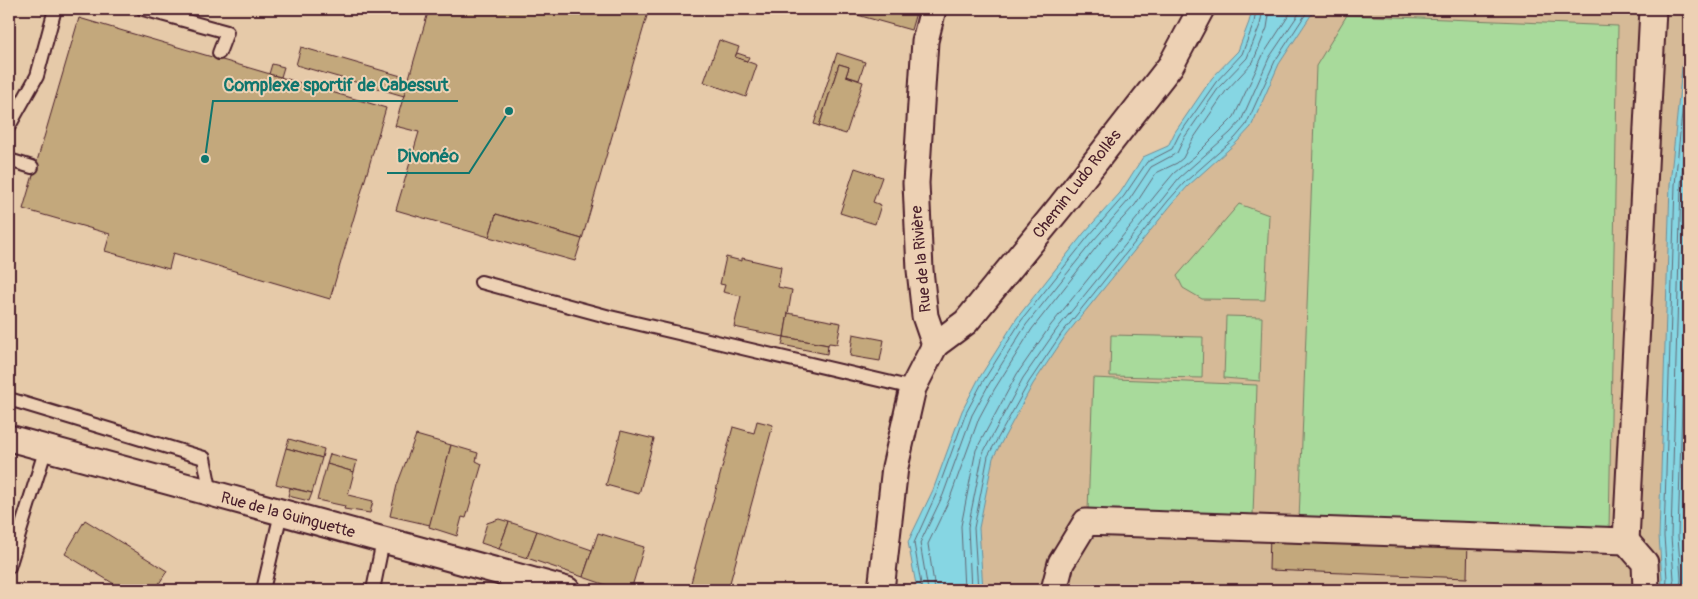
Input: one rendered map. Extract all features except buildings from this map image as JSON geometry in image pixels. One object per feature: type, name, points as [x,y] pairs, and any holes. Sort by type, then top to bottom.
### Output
[{"type":"street","name":"Rue de la Rivière","points":[[934,9],[925,41],[916,183],[920,270],[925,316],[935,345]]},
{"type":"street","name":"Chemin Ludo Rollès","points":[[935,345],[966,322],[1060,207],[1171,65],[1201,9]]},
{"type":"street","points":[[1646,590],[1645,563],[1626,541],[1653,9]]},
{"type":"street","points":[[882,590],[896,467],[913,388],[935,345]]},
{"type":"street","name":"Rue de la Guinguette","points":[[9,438],[567,590]]},
{"type":"street","points":[[1054,590],[1061,564],[1086,522],[1626,541]]},
{"type":"lane","points":[[9,126],[37,76],[55,9]]},
{"type":"lane","points":[[143,9],[227,32],[219,53]]},
{"type":"lane","points":[[9,160],[32,167]]},
{"type":"lane","points":[[481,282],[610,317],[913,388]]},
{"type":"lane","points":[[9,399],[204,458],[211,494]]},
{"type":"lane","points":[[9,567],[46,448]]},
{"type":"lane","points":[[263,590],[281,513]]},
{"type":"lane","points":[[373,590],[383,541]]},
{"type":"shaded area","points":[[1315,9],[1688,9],[1670,184],[1659,536],[1661,590],[983,590],[979,528],[993,458],[1033,384],[1066,335],[1172,204],[1188,186],[1251,127],[1279,64]]},
{"type":"green space","points":[[1347,15],[1618,26],[1609,531],[1299,521],[1316,66]]},
{"type":"green space","points":[[1239,204],[1269,215],[1265,300],[1202,299],[1183,288],[1177,276]]},
{"type":"green space","points":[[1226,316],[1262,317],[1260,381],[1224,378]]},
{"type":"green space","points":[[1111,335],[1203,337],[1202,378],[1110,376]]},
{"type":"green space","points":[[1093,378],[1257,385],[1253,516],[1088,510]]},
{"type":"water","points":[[1252,9],[1315,9],[1279,64],[1251,127],[1188,186],[1172,204],[1066,335],[1033,384],[993,458],[979,528],[983,590],[917,590],[908,542],[933,490],[962,411],[978,380],[1017,318],[1084,233],[1120,193],[1143,157],[1168,146],[1175,132],[1212,78],[1238,51]]},
{"type":"water","points":[[1688,9],[1689,590],[1661,590],[1659,536],[1670,184]]},
{"type":"place","name":"Divonéo","points":[[509,111]]},
{"type":"place","name":"Complexe sportif de Cabessut","points":[[205,159]]}]
